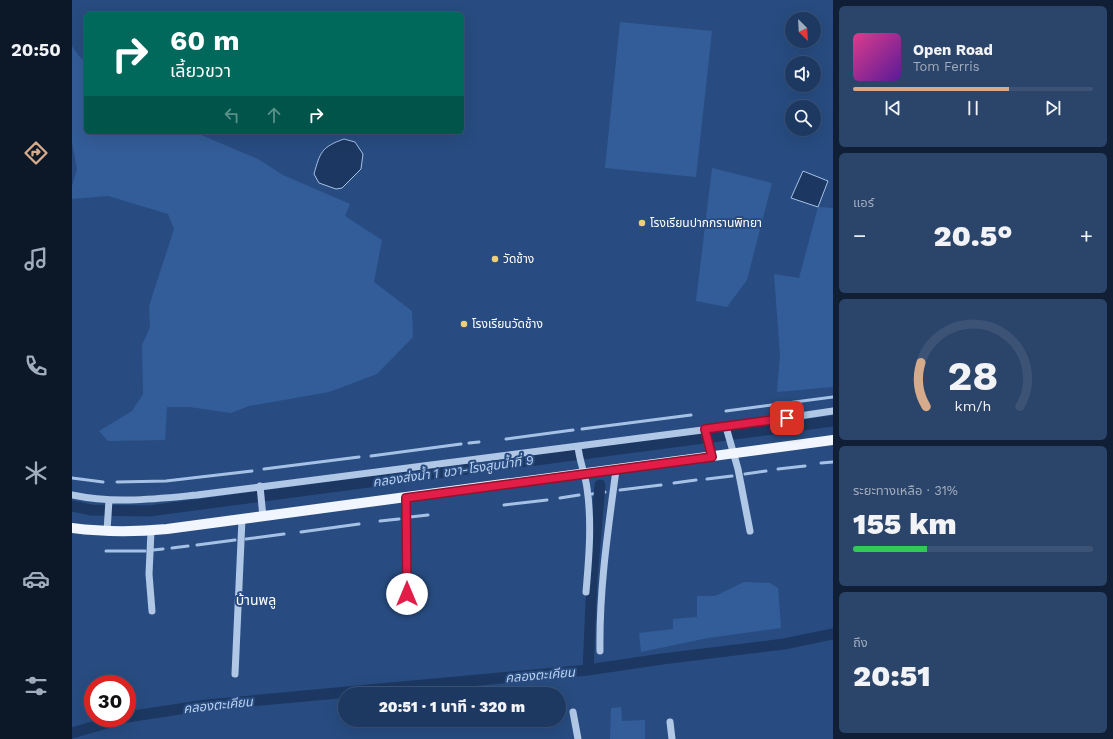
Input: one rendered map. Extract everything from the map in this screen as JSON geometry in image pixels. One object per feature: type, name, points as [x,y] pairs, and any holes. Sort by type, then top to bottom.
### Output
[{"type":"main road","points":[[72,528],[107,526],[150,531],[242,519],[262,512],[406,498],[582,470],[616,470],[833,440]]},
{"type":"street","points":[[72,495],[108,504],[260,489],[706,432],[833,411]]},
{"type":"street","points":[[727,429],[734,454],[750,531]]},
{"type":"street","points":[[706,432],[712,457]]},
{"type":"street","points":[[578,448],[587,488],[590,545],[586,592]]},
{"type":"street","points":[[600,651],[599,629],[604,562],[616,470]]},
{"type":"street","points":[[260,489],[262,512]]},
{"type":"street","points":[[406,498],[407,594],[410,606]]},
{"type":"street","points":[[107,526],[108,504]]},
{"type":"street","points":[[235,674],[242,519]]},
{"type":"street","points":[[150,531],[149,574],[152,611]]},
{"type":"street","points":[[573,712],[578,739]]},
{"type":"street","points":[[670,722],[672,739]]},
{"type":"shaded area","points":[[620,22],[712,31],[696,177],[605,168]]},
{"type":"shaded area","points":[[72,46],[84,61],[84,134],[199,134],[258,159],[283,175],[350,204],[345,216],[382,240],[374,282],[412,311],[413,337],[377,374],[329,392],[249,406],[231,413],[189,407],[167,407],[165,440],[108,441],[99,431],[132,411],[143,394],[142,345],[150,327],[149,306],[174,229],[168,214],[108,196],[72,199],[72,186],[77,169],[72,143]]},
{"type":"shaded area","points":[[344,139],[355,142],[363,154],[361,169],[342,188],[336,189],[319,183],[314,174],[320,156],[326,148]]},
{"type":"shaded area","points":[[712,168],[772,183],[747,280],[727,307],[696,301]]},
{"type":"shaded area","points":[[803,171],[828,181],[818,207],[791,198]]},
{"type":"shaded area","points":[[818,207],[833,208],[833,387],[777,392],[780,355],[774,274],[799,278]]},
{"type":"shaded area","points":[[744,582],[770,583],[778,588],[781,628],[708,638],[641,652],[639,633],[673,629],[673,619],[697,617],[697,596],[715,596]]},
{"type":"shaded area","points":[[621,707],[622,721],[645,720],[645,739],[610,739],[611,708]]},
{"type":"waterway","points":[[726,411],[833,397]]},
{"type":"waterway","points":[[582,429],[691,415]]},
{"type":"waterway","name":"คลองส่งน้ำ 1 ขวา-โรงสูบน้ำที่ 9","points":[[72,506],[91,510],[149,511],[833,421]]},
{"type":"waterway","points":[[506,439],[573,430]]},
{"type":"waterway","points":[[469,443],[479,442]]},
{"type":"waterway","points":[[371,456],[461,444]]},
{"type":"waterway","points":[[264,469],[359,457]]},
{"type":"waterway","points":[[821,463],[833,462]]},
{"type":"waterway","points":[[778,469],[805,466]]},
{"type":"waterway","points":[[117,482],[166,481],[252,471]]},
{"type":"waterway","points":[[745,474],[766,471]]},
{"type":"waterway","points":[[707,479],[732,476]]},
{"type":"waterway","points":[[72,478],[103,482]]},
{"type":"waterway","points":[[674,483],[696,480]]},
{"type":"waterway","points":[[588,670],[592,579],[600,485]]},
{"type":"waterway","points":[[620,490],[661,485]]},
{"type":"waterway","points":[[592,494],[605,492]]},
{"type":"waterway","points":[[560,498],[579,495]]},
{"type":"waterway","points":[[504,505],[547,500]]},
{"type":"waterway","points":[[410,517],[428,515]]},
{"type":"waterway","points":[[380,521],[399,519]]},
{"type":"waterway","points":[[301,532],[359,524]]},
{"type":"waterway","points":[[246,539],[284,534]]},
{"type":"waterway","points":[[197,545],[235,540]]},
{"type":"waterway","points":[[172,548],[188,546]]},
{"type":"waterway","points":[[153,550],[163,549]]},
{"type":"waterway","points":[[106,551],[145,551]]},
{"type":"waterway","name":"คลองตะเคียน","points":[[136,716],[206,705],[588,670],[784,644],[833,634]]},
{"type":"waterway","name":"คลองตะเคียน","points":[[72,733],[93,727]]},
{"type":"place","name":"โรงเรียนปากกรานพิทยา","points":[[642,223]]},
{"type":"place","name":"วัดช้าง","points":[[495,259]]},
{"type":"place","name":"โรงเรียนวัดช้าง","points":[[464,324]]},
{"type":"district","name":"บ้านพลู","points":[[256,600]]},
{"type":"route","points":[[407,594],[408,543],[406,498],[712,457],[705,429],[787,418]]}]
